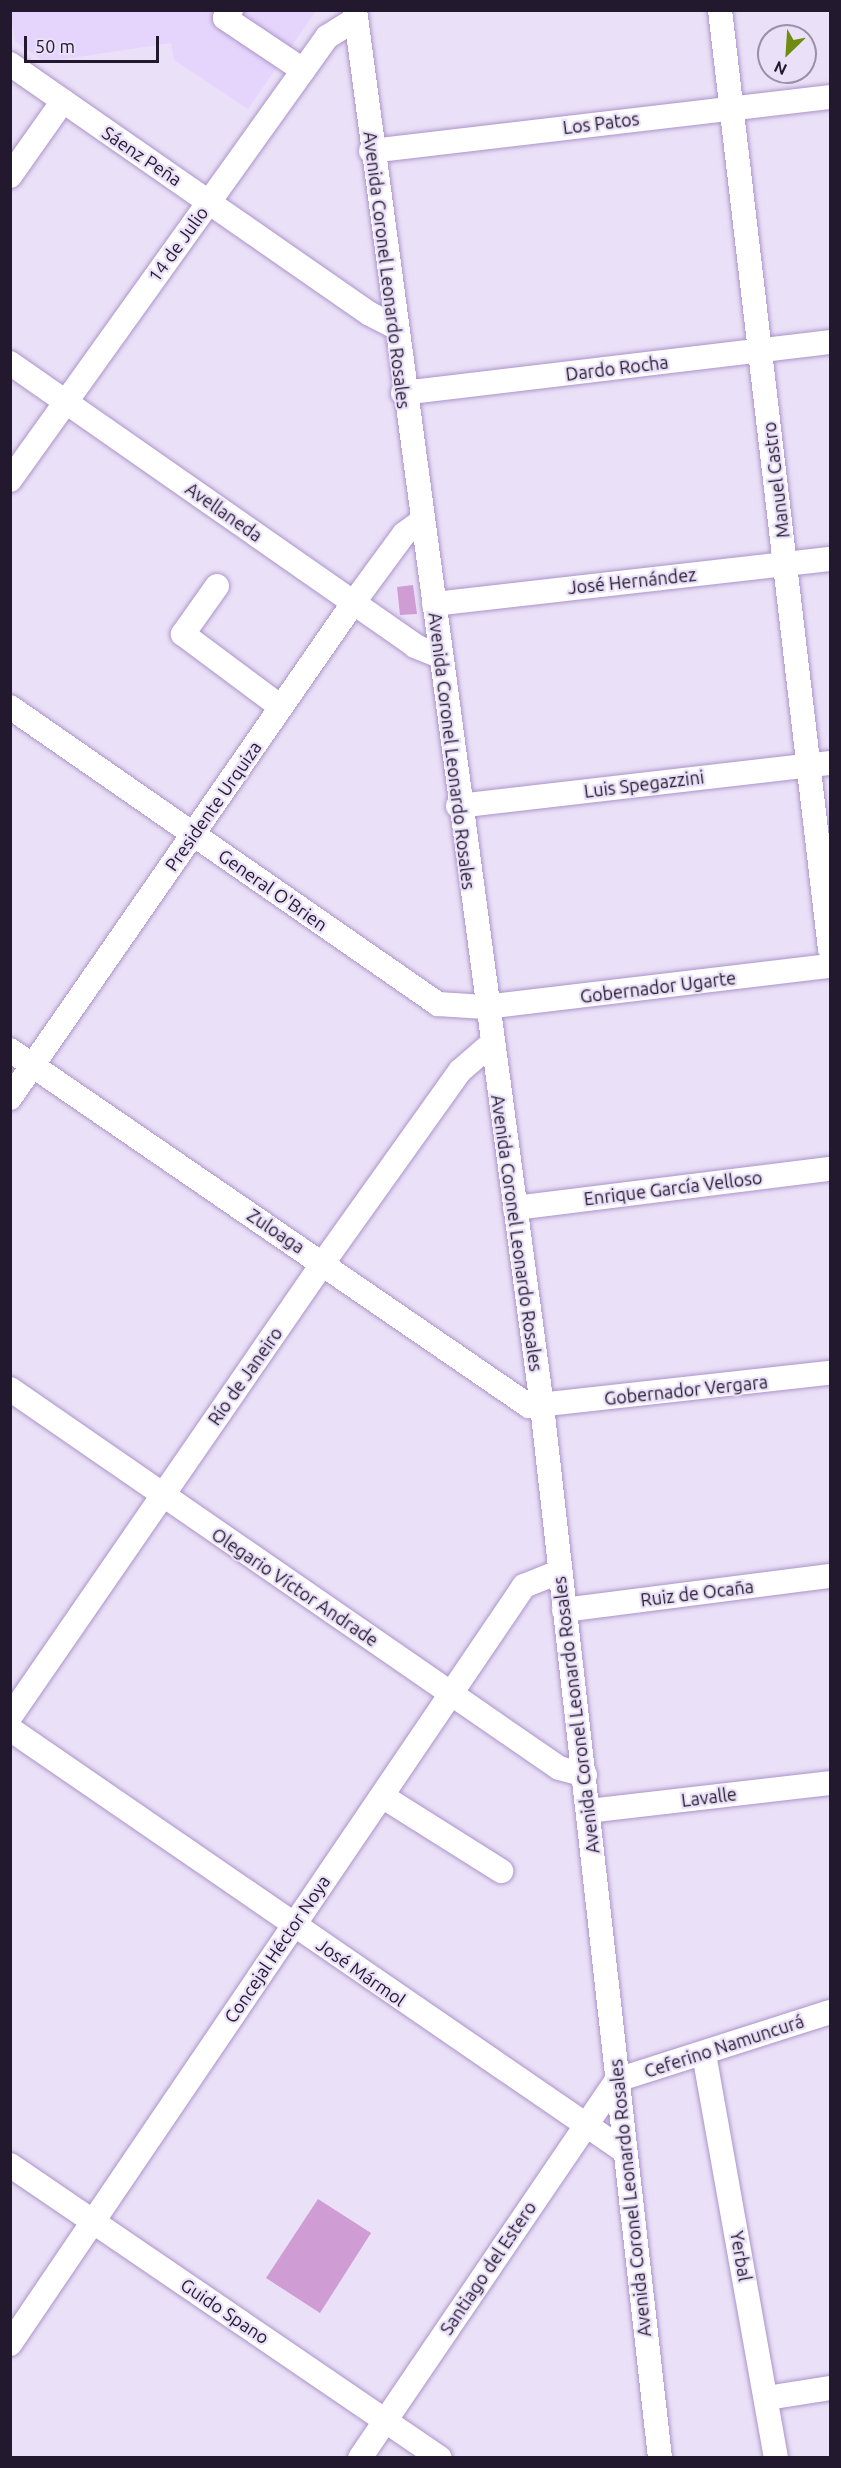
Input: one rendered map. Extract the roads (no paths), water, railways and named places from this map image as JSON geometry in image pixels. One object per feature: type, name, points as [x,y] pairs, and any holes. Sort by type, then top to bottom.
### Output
[{"type":"street","points":[[231,10],[225,18],[303,70]]},
{"type":"street","name":"Manuel Castro","points":[[720,10],[786,564],[820,764],[831,949]]},
{"type":"street","name":"14 de Julio","points":[[10,480],[327,37],[355,15]]},
{"type":"street","name":"Avenida Coronel Leonardo Rosales","points":[[355,15],[371,151],[434,604],[490,1045],[542,1406],[660,2457]]},
{"type":"street","name":"Sáenz Peña","points":[[10,64],[370,314],[394,326]]},
{"type":"street","name":"Los Patos","points":[[371,151],[831,97]]},
{"type":"street","points":[[10,176],[63,101]]},
{"type":"street","name":"Dardo Rocha","points":[[403,393],[831,342]]},
{"type":"street","name":"Avellaneda","points":[[10,363],[415,646],[440,656]]},
{"type":"street","name":"Presidente Urquiza","points":[[10,1098],[354,602],[404,534],[422,521]]},
{"type":"street","name":"José Hernández","points":[[434,604],[831,559]]},
{"type":"street","points":[[217,586],[183,634],[281,707]]},
{"type":"street","name":"General O'Brien","points":[[10,707],[438,1004],[485,1007]]},
{"type":"street","name":"Luis Spegazzini","points":[[458,806],[820,764]]},
{"type":"street","name":"Gobernador Ugarte","points":[[485,1007],[831,966]]},
{"type":"street","name":"Río de Janeiro","points":[[10,1717],[323,1263],[460,1071],[490,1045]]},
{"type":"street","name":"Zuloaga","points":[[10,1050],[323,1263],[518,1401],[542,1406]]},
{"type":"street","name":"Enrique García Velloso","points":[[515,1208],[831,1169]]},
{"type":"street","name":"Gobernador Vergara","points":[[542,1406],[831,1373]]},
{"type":"street","name":"Olegario Víctor Andrade","points":[[10,1389],[161,1496],[559,1768],[585,1775]]},
{"type":"street","name":"Concejal Héctor Noya","points":[[10,2344],[94,2223],[292,1924],[453,1696],[524,1586],[559,1572]]},
{"type":"street","name":"Ruiz de Ocaña","points":[[564,1610],[831,1576]]},
{"type":"street","name":"José Mármol","points":[[10,1729],[583,2126],[624,2151]]},
{"type":"street","name":"Lavalle","points":[[588,1811],[831,1783]]},
{"type":"street","points":[[382,1796],[501,1871]]},
{"type":"street","name":"Ceferino Namuncurá","points":[[616,2080],[831,2012]]},
{"type":"street","name":"Yerbal","points":[[704,2054],[776,2457]]},
{"type":"street","name":"Santiago del Estero","points":[[360,2457],[616,2080]]},
{"type":"street","name":"Guido Spano","points":[[10,2164],[440,2457]]},
{"type":"street","points":[[767,2398],[831,2388]]}]
